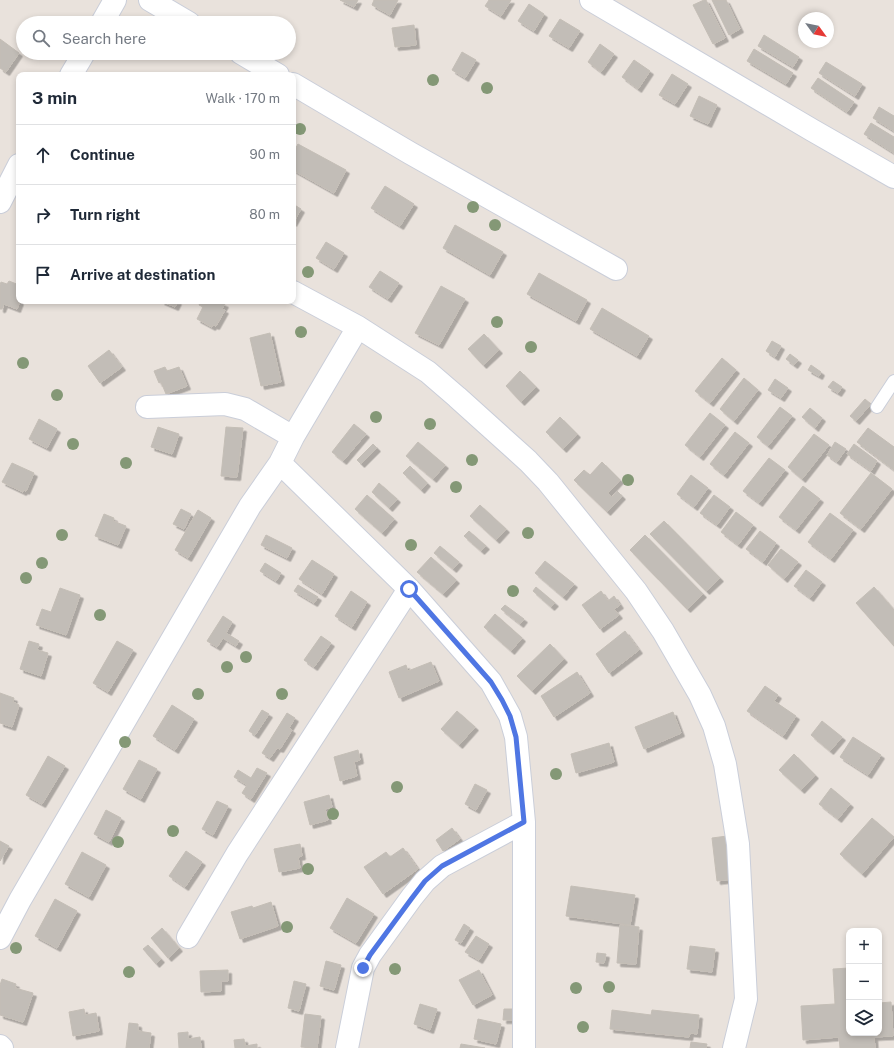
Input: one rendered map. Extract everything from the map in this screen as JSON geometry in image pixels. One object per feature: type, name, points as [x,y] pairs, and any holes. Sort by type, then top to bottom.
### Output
[{"type":"street","points":[[106,16],[115,0]]},
{"type":"street","points":[[150,0],[178,16]]},
{"type":"street","points":[[591,0],[894,177]]},
{"type":"street","points":[[73,72],[80,60]]},
{"type":"street","points":[[252,60],[273,72]]},
{"type":"street","points":[[296,86],[410,153],[616,269]]},
{"type":"street","points":[[0,202],[16,171]]},
{"type":"street","points":[[296,294],[358,327],[428,372],[457,396],[528,461],[548,482],[636,592],[663,631],[700,695],[714,726],[725,764],[738,844],[746,999],[734,1048]]},
{"type":"street","points":[[0,938],[20,900],[250,506],[280,463],[293,437],[358,327]]},
{"type":"street","points":[[147,407],[225,404],[245,409],[293,437]]},
{"type":"street","points":[[280,463],[409,589],[491,682],[510,716],[516,737],[524,822],[524,1048]]},
{"type":"street","points":[[188,937],[237,854],[409,589]]},
{"type":"street","points":[[347,1048],[363,968],[370,955],[425,881],[442,866],[524,822]]},
{"type":"lane","points":[[877,407],[894,381]]},
{"type":"building","points":[[340,0],[358,0],[354,7]]},
{"type":"building","points":[[374,0],[398,0],[390,15],[372,5]]},
{"type":"building","points":[[489,0],[511,0],[501,16],[485,6]]},
{"type":"building","points":[[706,0],[725,38],[713,44],[693,5]]},
{"type":"building","points":[[712,0],[726,0],[740,29],[729,35]]},
{"type":"building","points":[[529,4],[544,14],[534,31],[518,21]]},
{"type":"building","points":[[560,19],[580,31],[569,48],[549,36]]},
{"type":"building","points":[[414,25],[416,45],[395,47],[392,28]]},
{"type":"building","points":[[764,35],[799,57],[793,67],[758,46]]},
{"type":"building","points":[[0,39],[16,51],[16,57],[6,72],[0,68]]},
{"type":"building","points":[[600,44],[614,54],[601,72],[588,62]]},
{"type":"building","points":[[754,49],[793,73],[786,84],[747,61]]},
{"type":"building","points":[[462,52],[476,60],[465,78],[452,70]]},
{"type":"building","points":[[634,60],[650,71],[638,89],[622,77]]},
{"type":"building","points":[[826,62],[862,84],[855,96],[819,73]]},
{"type":"building","points":[[672,74],[688,84],[675,104],[659,95]]},
{"type":"building","points":[[818,78],[854,102],[847,112],[811,88]]},
{"type":"building","points":[[699,96],[717,105],[708,124],[690,116]]},
{"type":"building","points":[[879,107],[894,116],[894,131],[873,118]]},
{"type":"building","points":[[871,123],[894,137],[894,153],[864,134]]},
{"type":"building","points":[[298,144],[346,170],[334,193],[296,172],[296,148]]},
{"type":"building","points":[[385,186],[414,204],[400,226],[371,208]]},
{"type":"building","points":[[296,206],[301,209],[296,218]]},
{"type":"building","points":[[455,225],[503,252],[490,275],[443,248]]},
{"type":"building","points":[[326,242],[344,253],[334,269],[316,258]]},
{"type":"building","points":[[380,271],[399,283],[388,299],[369,287]]},
{"type":"building","points":[[539,273],[587,300],[576,321],[527,294]]},
{"type":"building","points":[[9,281],[16,284],[16,304],[19,304],[17,309],[4,304],[2,309],[0,309],[0,285],[1,282],[7,284]]},
{"type":"building","points":[[441,286],[465,299],[439,345],[415,333]]},
{"type":"building","points":[[168,304],[176,304],[175,307]]},
{"type":"building","points":[[225,304],[222,309],[225,310],[216,326],[213,325],[212,327],[197,319],[203,307],[199,305]]},
{"type":"building","points":[[602,308],[649,336],[637,356],[590,329]]},
{"type":"building","points":[[270,333],[281,382],[261,386],[250,338]]},
{"type":"building","points":[[484,334],[499,350],[483,365],[468,349]]},
{"type":"building","points":[[772,341],[781,346],[775,357],[766,351]]},
{"type":"building","points":[[109,350],[122,367],[100,383],[88,366]]},
{"type":"building","points":[[790,354],[798,360],[794,365],[786,359]]},
{"type":"building","points":[[722,358],[736,370],[710,403],[695,391]]},
{"type":"building","points":[[811,365],[821,372],[819,376],[808,370]]},
{"type":"building","points":[[165,367],[167,371],[179,367],[187,386],[166,394],[154,371]]},
{"type":"building","points":[[520,371],[536,387],[521,402],[506,386]]},
{"type":"building","points":[[744,378],[758,390],[734,421],[720,409]]},
{"type":"building","points":[[775,379],[788,388],[781,398],[768,390]]},
{"type":"building","points":[[833,381],[842,387],[838,393],[828,387]]},
{"type":"building","points":[[865,399],[871,404],[856,421],[850,416]]},
{"type":"building","points":[[780,407],[792,416],[768,446],[757,437]]},
{"type":"building","points":[[810,408],[822,418],[815,428],[802,417]]},
{"type":"building","points":[[710,413],[725,425],[700,457],[685,445]]},
{"type":"building","points":[[560,417],[577,434],[563,449],[546,432]]},
{"type":"building","points":[[39,419],[57,429],[47,448],[29,439]]},
{"type":"building","points":[[354,424],[366,434],[343,461],[332,452]]},
{"type":"building","points":[[158,427],[179,434],[172,454],[151,447]]},
{"type":"building","points":[[226,427],[243,428],[237,477],[221,476]]},
{"type":"building","points":[[868,428],[894,447],[894,470],[857,442]]},
{"type":"building","points":[[735,432],[749,443],[724,475],[710,464]]},
{"type":"building","points":[[814,434],[829,445],[802,479],[788,467]]},
{"type":"building","points":[[418,442],[445,465],[433,479],[406,456]]},
{"type":"building","points":[[835,442],[846,449],[837,462],[827,455]]},
{"type":"building","points":[[373,444],[377,448],[361,464],[357,460]]},
{"type":"building","points":[[854,444],[877,461],[871,471],[847,454]]},
{"type":"building","points":[[769,458],[785,470],[759,503],[743,491]]},
{"type":"building","points":[[602,462],[620,480],[608,493],[612,497],[617,491],[622,496],[607,512],[574,480],[584,470],[590,475]]},
{"type":"building","points":[[12,463],[34,473],[26,491],[24,490],[23,492],[2,482]]},
{"type":"building","points":[[410,466],[427,483],[421,490],[403,473]]},
{"type":"building","points":[[871,473],[892,489],[861,529],[840,513]]},
{"type":"building","points":[[691,475],[708,488],[694,507],[677,494]]},
{"type":"building","points":[[379,483],[397,499],[389,508],[372,492]]},
{"type":"building","points":[[803,486],[820,499],[796,530],[779,517]]},
{"type":"building","points":[[367,495],[394,519],[382,533],[355,509]]},
{"type":"building","points":[[714,495],[730,507],[717,525],[700,513]]},
{"type":"building","points":[[480,505],[506,529],[496,540],[470,516]]},
{"type":"building","points":[[181,509],[191,514],[184,529],[173,524]]},
{"type":"building","points":[[198,510],[211,518],[188,558],[175,550]]},
{"type":"building","points":[[736,512],[753,525],[738,545],[721,532]]},
{"type":"building","points":[[830,513],[853,530],[831,559],[808,542]]},
{"type":"building","points":[[104,514],[114,518],[113,521],[126,526],[118,545],[95,536]]},
{"type":"building","points":[[664,521],[720,578],[706,591],[650,534]]},
{"type":"building","points":[[469,531],[486,546],[481,551],[464,536]]},
{"type":"building","points":[[760,531],[776,543],[763,562],[746,549]]},
{"type":"building","points":[[266,535],[292,548],[287,558],[261,545]]},
{"type":"building","points":[[645,535],[703,594],[687,609],[630,550]]},
{"type":"building","points":[[440,546],[459,562],[453,569],[434,553]]},
{"type":"building","points":[[781,549],[798,562],[784,579],[768,565]]},
{"type":"building","points":[[431,557],[456,580],[443,594],[417,572]]},
{"type":"building","points":[[312,560],[334,574],[322,594],[299,579]]},
{"type":"building","points":[[545,561],[574,584],[563,597],[535,573]]},
{"type":"building","points":[[265,563],[281,573],[276,581],[260,571]]},
{"type":"building","points":[[806,570],[822,582],[810,598],[794,586]]},
{"type":"building","points":[[298,585],[318,597],[314,603],[294,591]]},
{"type":"building","points":[[536,587],[555,603],[551,607],[533,591]]},
{"type":"building","points":[[874,587],[894,610],[894,646],[856,603]]},
{"type":"building","points":[[60,588],[80,595],[66,635],[36,625],[42,609],[51,612]]},
{"type":"building","points":[[351,591],[367,602],[352,627],[335,616]]},
{"type":"building","points":[[601,591],[608,601],[614,596],[620,605],[614,609],[619,615],[600,629],[582,605]]},
{"type":"building","points":[[505,605],[524,619],[520,624],[501,609]]},
{"type":"building","points":[[495,614],[522,638],[511,651],[484,627]]},
{"type":"building","points":[[223,616],[232,622],[226,633],[239,641],[236,646],[223,638],[217,647],[207,641]]},
{"type":"building","points":[[625,631],[639,650],[609,673],[596,654]]},
{"type":"building","points":[[321,636],[331,643],[314,667],[304,660]]},
{"type":"building","points":[[29,641],[39,644],[37,650],[48,653],[41,676],[20,669]]},
{"type":"building","points":[[117,641],[133,650],[108,692],[93,683]]},
{"type":"building","points":[[550,644],[564,659],[532,691],[517,676]]},
{"type":"building","points":[[431,662],[439,681],[399,698],[389,672],[406,665],[408,671]]},
{"type":"building","points":[[577,672],[590,693],[554,717],[541,696]]},
{"type":"building","points":[[765,686],[778,695],[774,701],[796,716],[783,736],[747,711]]},
{"type":"building","points":[[0,693],[14,698],[13,702],[19,705],[12,727],[0,723]]},
{"type":"building","points":[[172,705],[194,719],[175,750],[153,736]]},
{"type":"building","points":[[262,710],[269,714],[255,735],[249,731]]},
{"type":"building","points":[[457,711],[475,727],[459,745],[441,729]]},
{"type":"building","points":[[673,712],[681,733],[644,749],[635,727]]},
{"type":"building","points":[[287,713],[295,718],[289,728],[292,730],[280,749],[277,748],[270,758],[262,753]]},
{"type":"building","points":[[822,721],[842,737],[830,751],[811,735]]},
{"type":"building","points":[[853,737],[881,755],[868,775],[840,757]]},
{"type":"building","points":[[609,743],[614,762],[576,773],[571,754]]},
{"type":"building","points":[[358,750],[360,760],[354,762],[357,776],[340,781],[334,757]]},
{"type":"building","points":[[794,754],[815,775],[801,790],[779,770]]},
{"type":"building","points":[[48,756],[65,766],[42,804],[26,795]]},
{"type":"building","points":[[139,760],[157,769],[141,799],[123,789]]},
{"type":"building","points":[[257,768],[267,773],[251,799],[242,793],[247,785],[234,777],[238,770],[251,778]]},
{"type":"building","points":[[475,784],[487,790],[476,810],[465,804]]},
{"type":"building","points":[[831,788],[850,804],[838,819],[819,804]]},
{"type":"building","points":[[329,795],[332,807],[325,809],[328,820],[310,825],[304,802]]},
{"type":"building","points":[[217,801],[228,806],[213,835],[202,829]]},
{"type":"building","points":[[106,810],[121,818],[109,842],[94,834]]},
{"type":"building","points":[[872,818],[894,837],[862,874],[840,854]]},
{"type":"building","points":[[452,828],[460,839],[443,851],[436,840]]},
{"type":"building","points":[[727,836],[732,879],[717,881],[712,838]]},
{"type":"building","points":[[0,841],[9,846],[0,861]]},
{"type":"building","points":[[300,844],[302,856],[298,857],[300,868],[279,872],[274,849]]},
{"type":"building","points":[[403,848],[418,869],[383,894],[364,867],[386,852],[390,857]]},
{"type":"building","points":[[186,851],[202,862],[185,887],[169,876]]},
{"type":"building","points":[[82,852],[106,865],[89,897],[65,884]]},
{"type":"building","points":[[571,886],[635,895],[630,925],[566,916]]},
{"type":"building","points":[[347,898],[374,914],[356,943],[330,928]]},
{"type":"building","points":[[55,899],[77,911],[57,948],[35,936]]},
{"type":"building","points":[[271,902],[278,926],[240,939],[231,912],[252,906],[253,908]]},
{"type":"building","points":[[464,924],[470,928],[461,943],[455,940]]},
{"type":"building","points":[[620,925],[639,927],[636,964],[617,963]]},
{"type":"building","points":[[162,928],[179,948],[168,958],[151,938]]},
{"type":"building","points":[[476,936],[489,944],[479,960],[465,952]]},
{"type":"building","points":[[148,945],[161,959],[156,964],[143,949]]},
{"type":"building","points":[[690,946],[715,949],[712,972],[687,969]]},
{"type":"building","points":[[597,953],[606,954],[604,963],[596,962]]},
{"type":"building","points":[[326,961],[341,965],[334,990],[320,986]]},
{"type":"building","points":[[846,968],[846,1036],[882,1036],[882,1003],[891,1002],[893,1036],[874,1037],[875,1048],[840,1048],[839,1037],[803,1040],[801,1006],[835,1004],[833,969]]},
{"type":"building","points":[[228,970],[228,981],[221,981],[221,991],[201,992],[200,971]]},
{"type":"building","points":[[479,970],[492,995],[473,1005],[459,980]]},
{"type":"building","points":[[2,979],[16,984],[15,988],[33,993],[23,1022],[0,1015],[0,985]]},
{"type":"building","points":[[294,981],[306,984],[299,1011],[288,1008]]},
{"type":"building","points":[[420,1004],[437,1009],[430,1030],[414,1024]]},
{"type":"building","points":[[84,1009],[85,1015],[96,1013],[99,1031],[73,1036],[69,1012]]},
{"type":"building","points":[[504,1009],[519,1009],[518,1020],[503,1020]]},
{"type":"building","points":[[612,1010],[651,1015],[652,1010],[699,1015],[697,1034],[690,1033],[689,1037],[610,1029]]},
{"type":"building","points":[[305,1014],[321,1016],[317,1048],[301,1047]]},
{"type":"building","points":[[478,1019],[501,1024],[496,1044],[474,1039]]},
{"type":"building","points":[[129,1023],[138,1024],[138,1031],[151,1033],[149,1048],[126,1048]]},
{"type":"building","points":[[188,1032],[188,1039],[200,1037],[201,1048],[179,1048],[178,1033]]},
{"type":"building","points":[[244,1039],[245,1046],[257,1044],[257,1048],[235,1048],[234,1040]]},
{"type":"building","points":[[691,1042],[707,1044],[706,1048],[690,1048]]},
{"type":"building","points":[[461,1044],[485,1048],[460,1048]]},
{"type":"route","points":[[363,968],[370,955],[425,881],[442,866],[524,822],[516,737],[510,716],[491,682],[409,589]]}]
